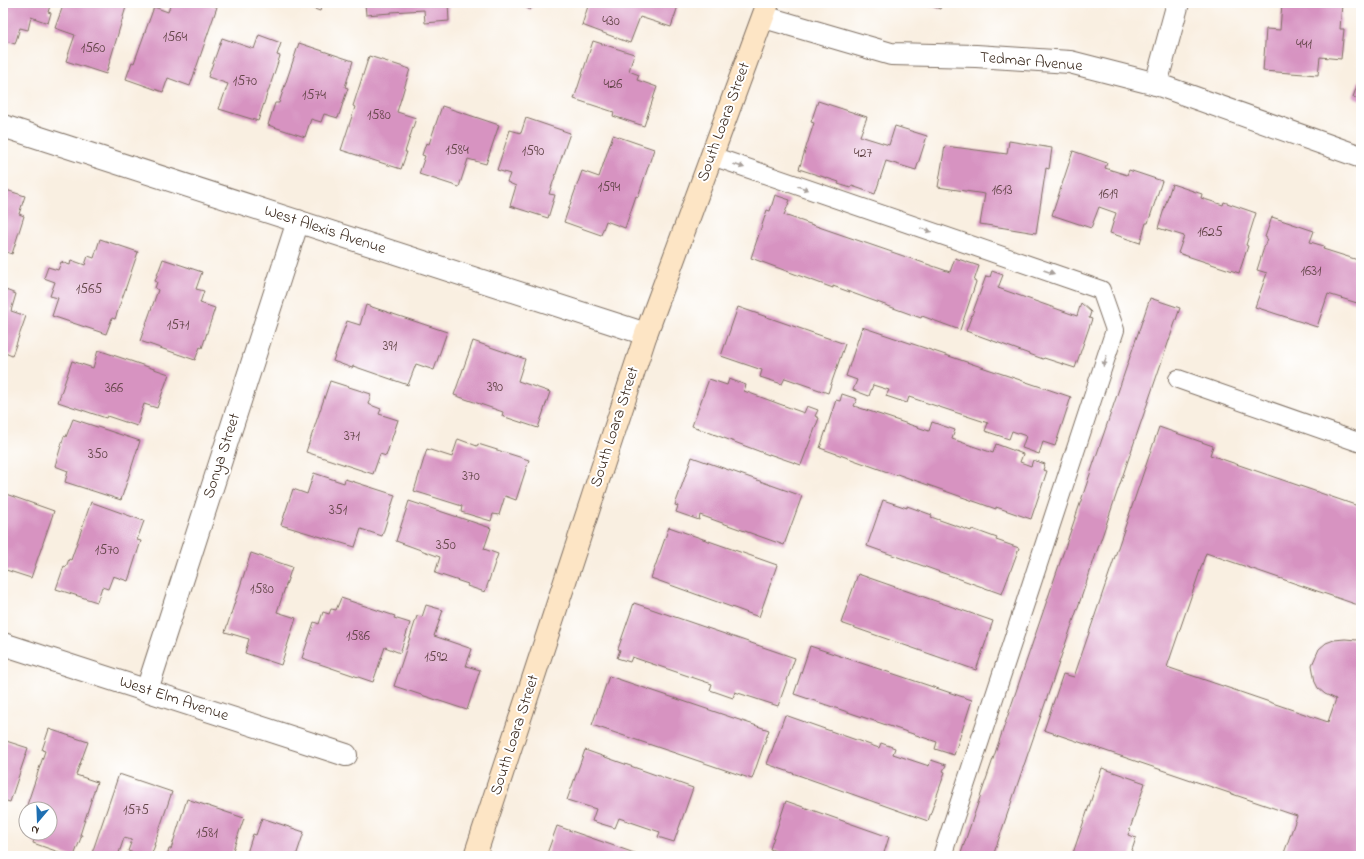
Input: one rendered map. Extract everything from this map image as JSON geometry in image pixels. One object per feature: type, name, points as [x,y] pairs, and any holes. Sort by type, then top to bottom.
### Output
[{"type":"street","points":[[1156,84],[1178,3]]},
{"type":"street","name":"Tedmar Avenue","points":[[766,10],[891,54],[976,56],[1070,62],[1156,84],[1361,157]]},
{"type":"street","name":"South Loara Street","points":[[475,856],[646,334],[766,10]]},
{"type":"street","name":"West Alexis Avenue","points":[[3,126],[646,334]]},
{"type":"street","name":"Sonya Street","points":[[146,690],[298,221]]},
{"type":"street","name":"West Elm Avenue","points":[[3,644],[346,755]]},
{"type":"lane","points":[[712,156],[1101,290],[1115,330],[942,856]]},
{"type":"lane","points":[[1178,379],[1361,442]]},
{"type":"building","points":[[3,3],[51,3],[48,12],[51,13],[48,23],[31,17],[28,30],[20,28],[15,44],[3,40]]},
{"type":"building","points":[[64,3],[124,3],[123,6],[126,7],[106,74],[66,61],[75,35],[55,28]]},
{"type":"building","points":[[171,3],[206,3],[217,7],[190,86],[168,78],[163,92],[126,79],[132,62],[134,63],[154,7],[168,12]]},
{"type":"building","points":[[297,3],[323,3],[320,11]]},
{"type":"building","points":[[365,3],[448,3],[449,21],[425,23],[424,10],[366,15]]},
{"type":"building","points":[[519,3],[535,3],[530,10]]},
{"type":"building","points":[[589,3],[679,3],[671,27],[640,17],[630,43],[582,25]]},
{"type":"building","points":[[923,3],[942,3],[940,9]]},
{"type":"building","points":[[1282,3],[1342,4],[1340,29],[1344,29],[1341,59],[1320,57],[1318,75],[1263,71],[1266,29],[1280,30]]},
{"type":"building","points":[[259,35],[281,43],[277,55],[280,56],[258,121],[219,109],[228,84],[208,77],[222,38],[254,49]]},
{"type":"building","points":[[593,41],[634,54],[629,71],[639,75],[637,80],[657,87],[644,126],[613,116],[614,112],[574,99]]},
{"type":"building","points":[[299,43],[353,61],[345,87],[348,88],[338,118],[324,114],[321,122],[311,119],[305,137],[268,125],[275,103],[279,103]]},
{"type":"building","points":[[369,56],[410,69],[397,112],[416,118],[401,169],[341,150]]},
{"type":"building","points":[[1361,75],[1361,100],[1353,97]]},
{"type":"building","points":[[818,101],[867,117],[860,136],[889,145],[895,126],[927,136],[916,170],[886,161],[875,194],[852,186],[851,188],[838,184],[839,182],[799,169],[814,123],[811,122]]},
{"type":"building","points":[[442,106],[499,125],[486,164],[468,159],[459,187],[419,174],[425,156],[422,155],[426,143],[429,144]]},
{"type":"building","points":[[526,118],[570,133],[549,194],[555,195],[548,218],[510,206],[516,186],[507,182],[510,174],[497,170],[510,130],[521,133]]},
{"type":"building","points":[[613,135],[654,149],[638,197],[636,196],[625,228],[606,221],[601,235],[564,222],[582,171],[599,177]]},
{"type":"building","points":[[1009,141],[1052,148],[1049,169],[1046,168],[1036,233],[980,224],[985,194],[938,187],[945,146],[1007,154]]},
{"type":"building","points":[[1073,151],[1107,163],[1105,168],[1127,175],[1129,170],[1162,181],[1140,243],[1110,233],[1116,213],[1099,207],[1091,228],[1052,215]]},
{"type":"building","points":[[1172,184],[1202,194],[1201,198],[1223,205],[1224,202],[1256,213],[1246,245],[1248,246],[1239,273],[1178,253],[1184,236],[1158,228]]},
{"type":"building","points":[[3,189],[25,196],[19,214],[24,216],[12,254],[3,251]]},
{"type":"building","points":[[775,195],[790,200],[784,215],[950,272],[955,258],[979,266],[974,281],[976,282],[960,330],[922,316],[921,318],[833,286],[833,288],[751,258],[767,210],[770,211]]},
{"type":"building","points":[[1272,217],[1314,231],[1310,242],[1324,246],[1323,249],[1361,261],[1361,289],[1357,303],[1328,294],[1317,327],[1255,307],[1267,273],[1257,270],[1267,238],[1265,237]]},
{"type":"building","points":[[100,239],[138,252],[115,319],[112,318],[106,334],[52,316],[58,298],[50,296],[55,282],[44,278],[48,267],[58,270],[61,262],[70,265],[71,260],[85,265],[88,256],[94,258]]},
{"type":"building","points":[[163,259],[202,272],[196,289],[204,291],[200,303],[215,308],[202,348],[200,347],[195,360],[140,341],[158,290],[155,288],[157,282],[155,281]]},
{"type":"building","points":[[992,271],[1003,275],[998,288],[1077,316],[1081,303],[1091,312],[1089,318],[1092,319],[1075,368],[1044,358],[1043,359],[966,331],[986,276],[990,277]]},
{"type":"building","points":[[3,289],[16,294],[11,311],[26,316],[12,356],[3,352]]},
{"type":"building","points":[[1150,298],[1180,308],[993,856],[960,856]]},
{"type":"building","points":[[366,305],[447,332],[434,370],[416,364],[408,385],[353,366],[352,368],[333,361],[347,321],[360,325]]},
{"type":"building","points":[[738,307],[845,344],[828,393],[785,378],[782,384],[760,377],[762,370],[721,356]]},
{"type":"building","points":[[862,327],[1071,397],[1055,446],[1043,442],[1039,454],[1022,448],[1026,436],[1012,431],[1009,439],[985,431],[988,423],[909,397],[907,403],[886,396],[889,390],[873,385],[869,396],[853,390],[857,380],[846,376]]},
{"type":"building","points":[[473,341],[525,359],[518,381],[550,392],[538,428],[502,416],[503,412],[454,395]]},
{"type":"building","points":[[98,350],[169,374],[157,408],[144,404],[137,426],[107,416],[106,418],[58,402],[72,361],[93,368]]},
{"type":"building","points":[[709,379],[727,385],[729,379],[746,385],[744,391],[804,413],[807,406],[818,410],[815,416],[819,418],[801,465],[769,455],[692,426]]},
{"type":"building","points":[[330,381],[371,394],[368,404],[381,409],[379,414],[398,420],[386,456],[380,454],[373,474],[306,452]]},
{"type":"building","points":[[842,394],[857,399],[854,406],[929,431],[932,422],[955,430],[952,439],[993,453],[996,444],[1023,454],[1020,462],[1031,466],[1033,460],[1045,464],[1043,470],[1047,471],[1031,519],[996,507],[996,509],[820,448],[836,400],[840,401]]},
{"type":"building","points":[[73,419],[140,441],[121,500],[65,482],[68,471],[55,466],[64,436],[66,437]]},
{"type":"building","points":[[1159,427],[1213,446],[1210,455],[1361,507],[1361,606],[1206,553],[1167,667],[1328,722],[1336,699],[1325,694],[1318,688],[1315,682],[1312,665],[1319,649],[1326,643],[1334,640],[1357,640],[1361,629],[1361,856],[1283,856],[1297,816],[1044,730],[1063,674],[1074,677]]},
{"type":"building","points":[[458,439],[477,446],[478,444],[529,460],[516,500],[505,496],[499,515],[493,514],[491,521],[461,512],[462,506],[414,491],[427,449],[452,457]]},
{"type":"building","points":[[692,457],[802,496],[784,545],[700,515],[699,520],[676,512],[678,506],[675,505]]},
{"type":"building","points":[[314,473],[344,483],[345,479],[395,495],[382,536],[361,529],[355,547],[281,525],[293,489],[307,494]]},
{"type":"building","points":[[3,493],[54,511],[31,578],[3,569]]},
{"type":"building","points":[[883,500],[907,508],[907,506],[932,515],[931,517],[971,531],[972,529],[997,538],[996,540],[1019,548],[1002,594],[867,546]]},
{"type":"building","points":[[409,501],[491,528],[484,549],[498,554],[485,592],[467,586],[468,584],[435,573],[440,557],[396,541]]},
{"type":"building","points":[[91,502],[144,521],[137,540],[141,541],[128,581],[113,576],[108,589],[102,587],[97,602],[56,589],[64,566],[66,567],[69,559],[71,560]]},
{"type":"building","points":[[669,527],[777,565],[759,617],[651,578]]},
{"type":"building","points":[[251,553],[292,567],[277,612],[296,618],[281,665],[245,653],[249,639],[225,632]]},
{"type":"building","points":[[858,574],[993,621],[976,670],[841,623]]},
{"type":"building","points":[[341,598],[395,616],[394,618],[410,623],[400,653],[385,647],[373,682],[302,658],[314,622],[319,624],[323,612],[329,614],[331,609],[336,610]]},
{"type":"building","points":[[634,603],[795,658],[778,706],[735,692],[733,698],[710,690],[712,684],[632,657],[630,662],[617,658],[620,650],[618,649]]},
{"type":"building","points":[[426,605],[443,610],[434,636],[472,649],[466,666],[480,670],[467,710],[394,686],[417,616],[422,617]]},
{"type":"building","points":[[810,646],[972,700],[954,755],[935,749],[937,742],[794,694]]},
{"type":"building","points":[[609,676],[769,730],[752,779],[592,725]]},
{"type":"building","points":[[785,715],[879,748],[881,743],[895,748],[893,754],[929,766],[931,760],[946,765],[928,821],[767,764]]},
{"type":"building","points":[[49,729],[88,742],[76,775],[97,782],[80,835],[82,835],[74,856],[70,856],[33,843],[34,841],[58,841],[58,801],[28,801],[45,751],[42,750]]},
{"type":"building","points":[[3,740],[28,748],[10,802],[3,800]]},
{"type":"building","points":[[585,750],[693,788],[674,842],[658,837],[660,832],[619,818],[615,828],[592,821],[596,809],[567,800]]},
{"type":"building","points":[[1102,768],[1145,783],[1128,835],[1136,838],[1130,856],[1072,856]]},
{"type":"building","points":[[119,774],[172,792],[151,856],[142,856],[128,851],[132,840],[124,838],[118,856],[91,856]]},
{"type":"building","points":[[187,799],[244,818],[231,856],[167,856],[169,849],[171,849]]},
{"type":"building","points":[[786,801],[889,837],[883,856],[790,856],[770,849]]},
{"type":"building","points":[[262,818],[304,832],[296,856],[246,856],[253,834],[256,835]]},
{"type":"building","points":[[557,826],[643,856],[546,856]]}]
